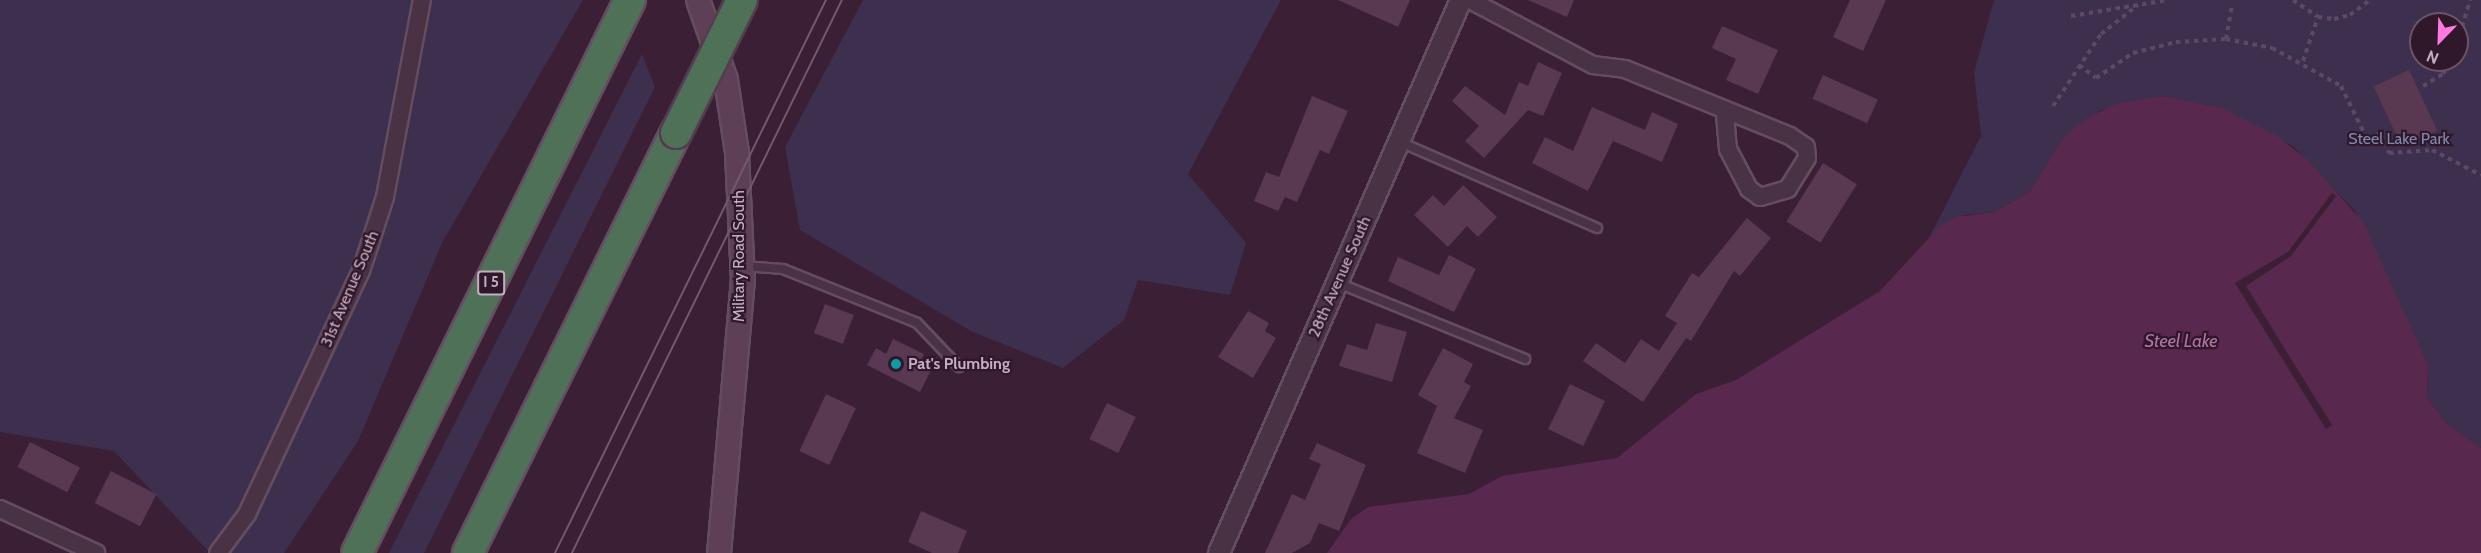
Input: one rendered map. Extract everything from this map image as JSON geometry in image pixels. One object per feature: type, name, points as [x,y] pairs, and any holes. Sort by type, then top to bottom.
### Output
[{"type":"highway","points":[[468,553],[742,0]]},
{"type":"highway","name":"I 5","points":[[357,553],[627,6]]},
{"type":"main road","name":"Military Road South","points":[[698,0],[726,80],[737,153],[742,266],[735,409],[719,553]]},
{"type":"street","name":"31st Avenue South","points":[[218,553],[242,521],[272,463],[376,226],[422,0]]},
{"type":"street","name":"28th Avenue South","points":[[1219,553],[1461,0]]},
{"type":"street","points":[[1470,0],[1547,45],[1593,65],[1625,69],[1669,85],[1725,112],[1791,136],[1806,147],[1807,158],[1788,189],[1760,197],[1749,189],[1728,150],[1725,112]]},
{"type":"street","points":[[0,509],[96,553]]},
{"type":"lane","points":[[1400,142],[1597,228]]},
{"type":"lane","points":[[742,266],[783,269],[917,323],[959,367]]},
{"type":"lane","points":[[1337,283],[1525,359]]},
{"type":"path","points":[[2071,16],[2168,0]]},
{"type":"path","points":[[2293,0],[2318,17],[2350,15],[2370,0]]},
{"type":"path","points":[[2053,106],[2079,65],[2111,22],[2138,5]]},
{"type":"path","points":[[2226,39],[2232,6]]},
{"type":"path","points":[[2303,61],[2318,17]]},
{"type":"path","points":[[2079,65],[2096,78],[2133,53],[2176,42],[2226,39],[2272,48],[2303,61],[2351,98],[2367,139],[2380,134],[2389,153],[2432,150],[2481,175]]},
{"type":"path","points":[[2423,86],[2444,72]]},
{"type":"green space","points":[[0,0],[583,0],[443,241],[358,441],[284,553],[210,553],[114,451],[0,432]]},
{"type":"green space","points":[[863,0],[1281,0],[1188,174],[1246,243],[1230,295],[1138,280],[1124,320],[1063,368],[971,331],[800,230],[785,147]]},
{"type":"green space","name":"Steel Lake Park","points":[[1994,0],[2481,0],[2481,448],[2447,424],[2427,397],[2428,365],[2355,211],[2294,147],[2222,108],[2163,96],[2101,110],[2064,137],[2029,192],[1995,212],[1964,215],[1929,238],[1981,136],[1974,72]]},
{"type":"green space","points":[[642,54],[655,87],[424,553],[389,553]]},
{"type":"water","name":"Steel Lake","points":[[2163,96],[2222,108],[2277,136],[2308,160],[2363,222],[2428,365],[2427,397],[2447,424],[2481,448],[2481,553],[1327,553],[1351,519],[1368,507],[1469,494],[1502,476],[1617,458],[1696,394],[1736,380],[1880,291],[1940,226],[1956,217],[1995,212],[2029,192],[2064,137],[2088,117],[2119,103]]},
{"type":"pier","points":[[2332,193],[2336,196],[2291,256],[2246,286],[2332,425],[2326,429],[2235,283],[2288,252]]},
{"type":"building","points":[[1338,0],[1410,0],[1398,27]]},
{"type":"building","points":[[1528,0],[1574,0],[1567,17]]},
{"type":"building","points":[[1850,0],[1886,0],[1863,51],[1833,37]]},
{"type":"building","points":[[1722,26],[1778,50],[1758,94],[1726,80],[1736,59],[1712,48]]},
{"type":"building","points":[[1538,62],[1562,73],[1543,116],[1528,110],[1484,158],[1465,141],[1479,126],[1452,101],[1465,86],[1505,115],[1519,82],[1528,86]]},
{"type":"building","points":[[2409,70],[2437,131],[2402,147],[2374,86]]},
{"type":"building","points":[[1823,75],[1878,99],[1867,123],[1812,99]]},
{"type":"building","points":[[1312,96],[1348,111],[1329,154],[1320,150],[1297,202],[1285,197],[1278,211],[1254,201],[1266,172],[1279,177]]},
{"type":"building","points":[[1592,107],[1645,130],[1652,112],[1678,124],[1662,162],[1613,141],[1588,191],[1532,163],[1545,137],[1573,151]]},
{"type":"building","points":[[1823,163],[1857,184],[1820,243],[1786,222]]},
{"type":"building","points":[[1463,185],[1497,217],[1478,237],[1467,226],[1448,247],[1414,215],[1433,195],[1444,206]]},
{"type":"building","points":[[1747,218],[1771,238],[1740,276],[1734,271],[1691,341],[1686,338],[1643,402],[1583,361],[1596,343],[1625,363],[1641,339],[1659,351],[1677,323],[1665,316],[1692,273],[1699,277]]},
{"type":"building","points":[[1449,255],[1476,269],[1454,312],[1388,281],[1398,257],[1439,275]]},
{"type":"building","points":[[825,304],[854,315],[843,344],[814,333]]},
{"type":"building","points":[[1248,311],[1269,323],[1265,331],[1276,338],[1253,378],[1218,357]]},
{"type":"building","points":[[1376,323],[1407,332],[1392,382],[1339,366],[1347,344],[1367,350]]},
{"type":"building","name":"Pat's Plumbing","points":[[893,339],[924,354],[920,362],[932,368],[920,392],[867,365],[876,348],[886,354]]},
{"type":"building","points":[[1443,348],[1473,364],[1464,382],[1471,386],[1454,418],[1483,430],[1465,473],[1417,453],[1437,406],[1418,395]]},
{"type":"building","points":[[1570,384],[1605,401],[1583,446],[1548,429]]},
{"type":"building","points":[[826,394],[856,408],[829,465],[799,451]]},
{"type":"building","points":[[1107,403],[1136,417],[1118,453],[1089,439]]},
{"type":"building","points":[[30,442],[80,467],[67,492],[17,467]]},
{"type":"building","points":[[1317,443],[1366,465],[1339,531],[1319,523],[1310,543],[1292,553],[1265,553],[1292,494],[1305,500],[1321,464],[1309,459]]},
{"type":"building","points":[[111,471],[156,494],[140,526],[95,503]]},
{"type":"building","points":[[921,511],[967,531],[958,553],[932,553],[908,542]]},
{"type":"tram line","points":[[555,553],[826,0]]},
{"type":"tram line","points":[[572,553],[842,0]]},
{"type":"place","name":"Pat's Plumbing","points":[[896,364]]}]
